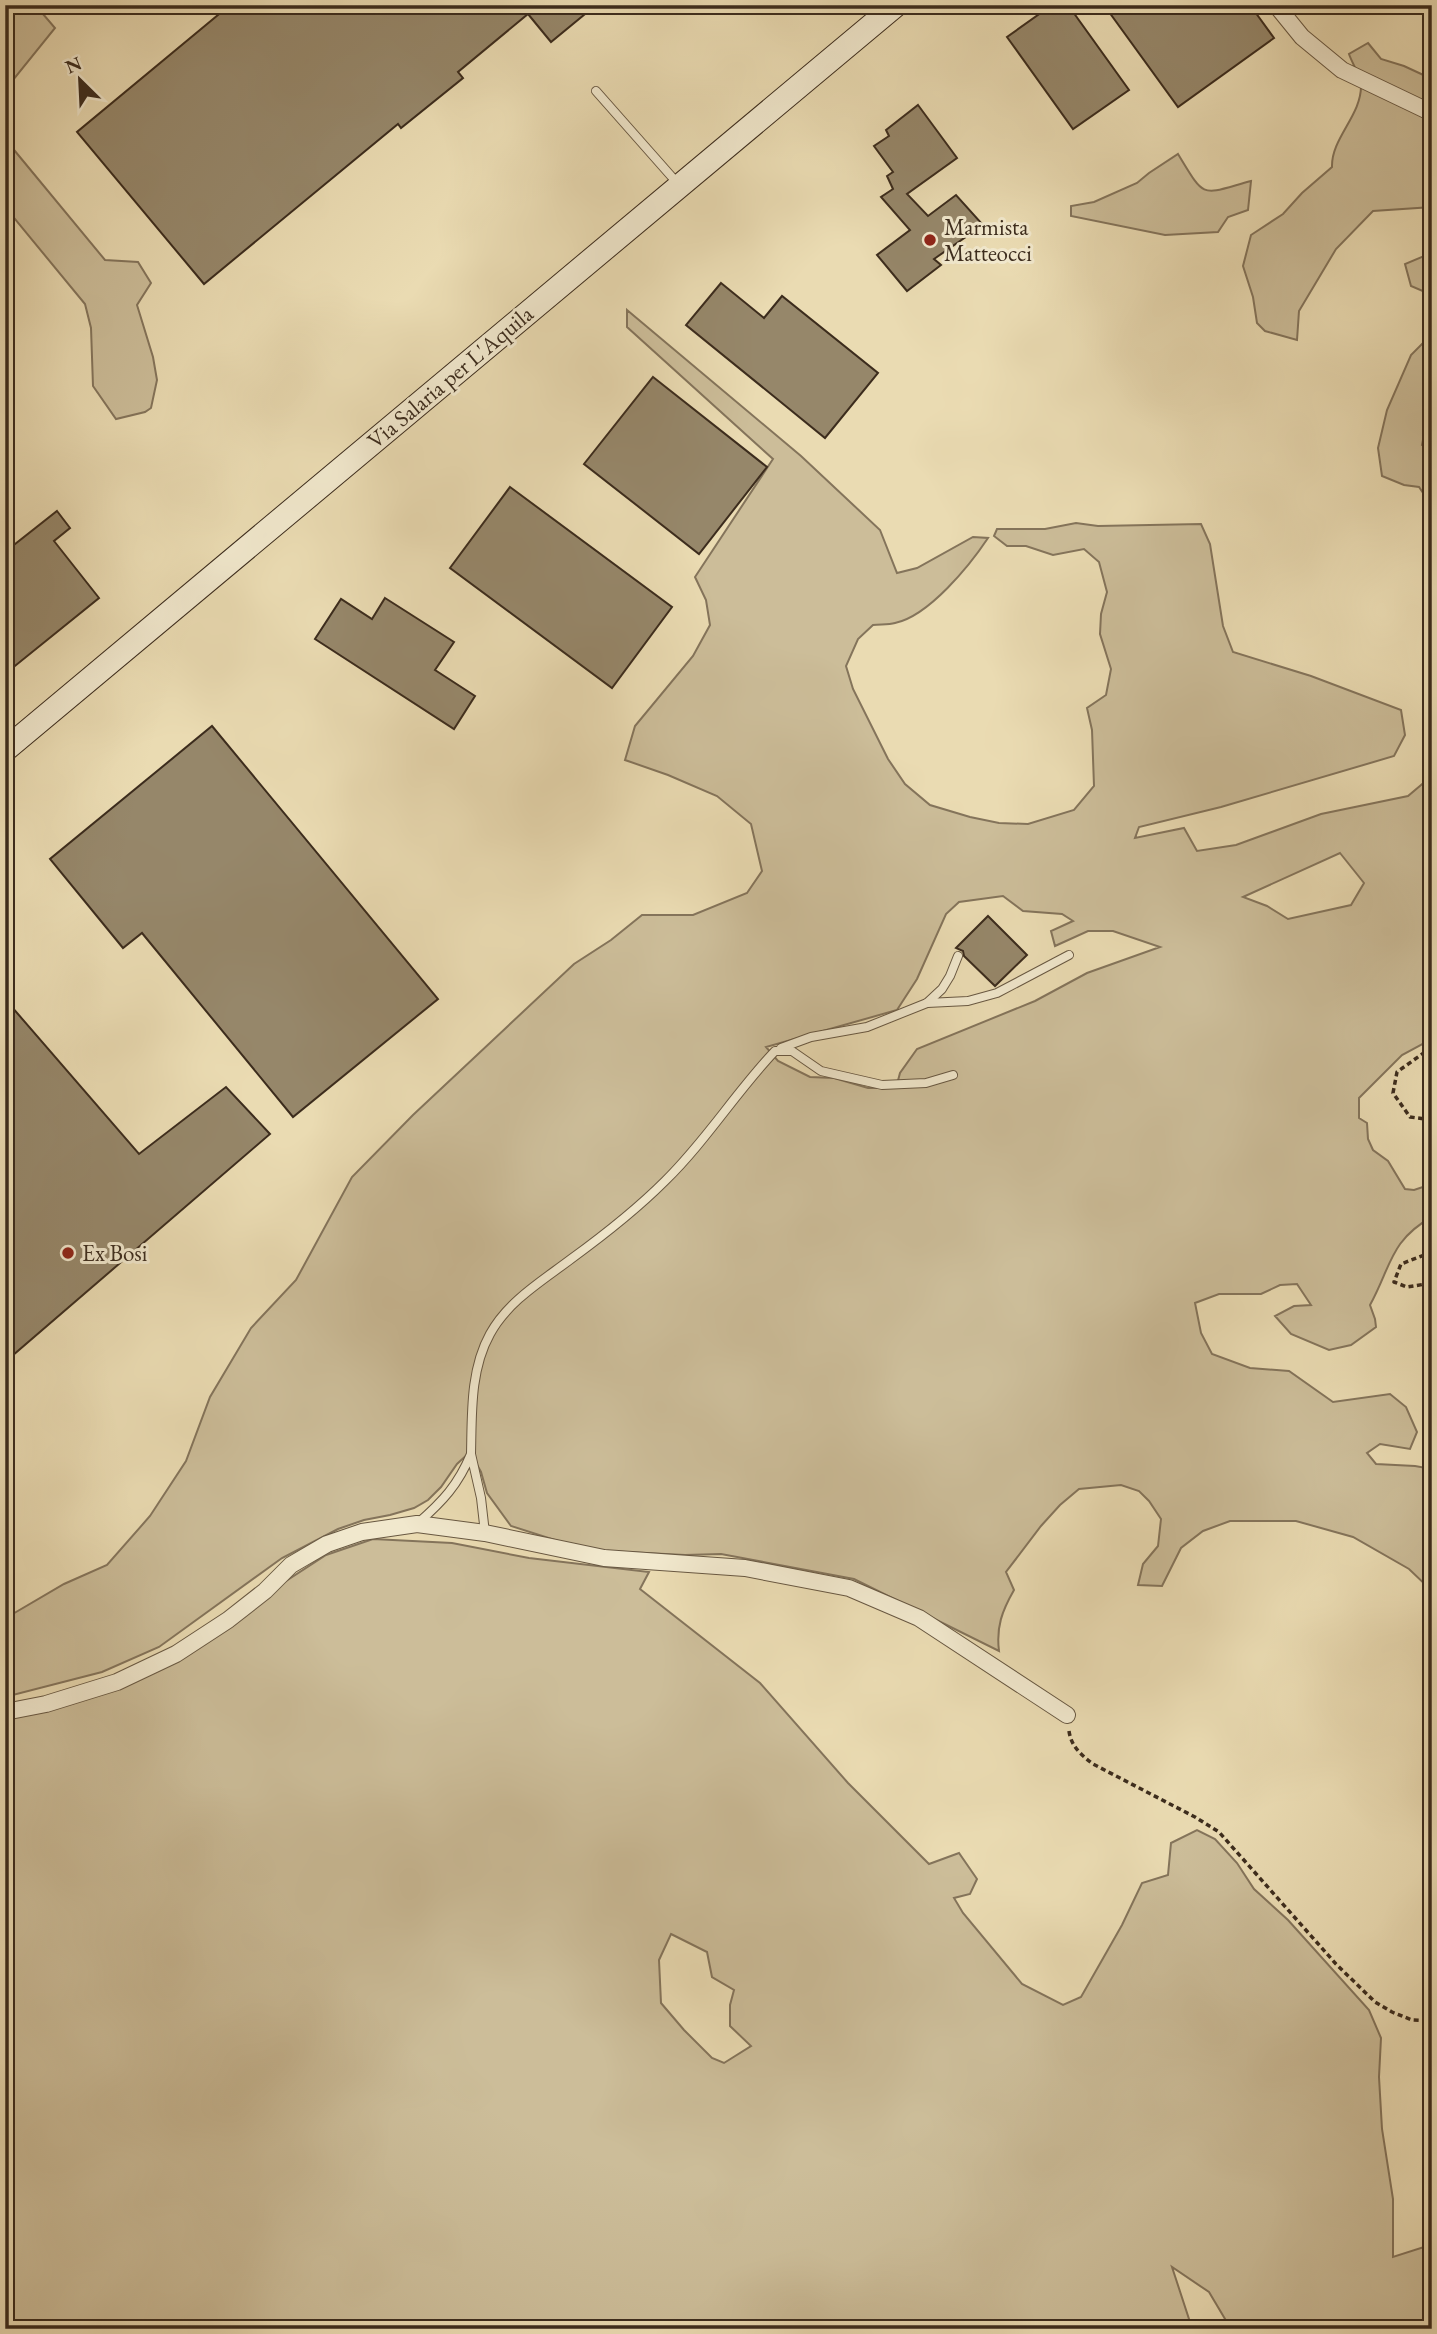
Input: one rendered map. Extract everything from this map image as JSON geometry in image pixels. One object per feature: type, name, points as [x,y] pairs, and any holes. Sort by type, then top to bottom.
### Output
[{"type":"main road","name":"Via Salaria per L'Aquila","points":[[5,750],[896,5]]},
{"type":"street","points":[[1276,5],[1302,37],[1342,70],[1432,113]]},
{"type":"street","points":[[5,1712],[46,1704],[117,1682],[176,1654],[218,1627],[265,1591],[291,1565],[327,1544],[362,1532],[416,1524],[485,1533],[604,1558],[745,1568],[849,1588],[919,1618],[1067,1715]]},
{"type":"lane","points":[[596,92],[681,187]]},
{"type":"lane","points":[[485,1533],[481,1497],[471,1454],[472,1404],[477,1369],[489,1336],[503,1314],[523,1295],[626,1218],[666,1181],[699,1145],[775,1051],[811,1037],[877,1024],[927,1003],[968,1001],[998,993],[1069,955]]},
{"type":"lane","points":[[927,1003],[950,976],[958,956]]},
{"type":"lane","points":[[775,1051],[792,1051],[821,1070],[882,1085],[926,1083],[953,1075]]},
{"type":"lane","points":[[416,1524],[442,1503],[460,1479],[471,1454]]},
{"type":"path","points":[[1432,1047],[1398,1072],[1393,1093],[1410,1117],[1432,1120]]},
{"type":"path","points":[[1432,1252],[1401,1264],[1394,1282],[1407,1287],[1432,1283]]},
{"type":"path","points":[[1067,1715],[1070,1738],[1080,1754],[1093,1764],[1195,1816],[1219,1832],[1336,1964],[1375,2002],[1412,2020],[1432,2021]]},
{"type":"shaded area","points":[[37,7],[55,28],[5,90],[5,16]]},
{"type":"shaded area","points":[[1368,43],[1381,59],[1432,79],[1432,207],[1373,211],[1336,249],[1299,311],[1297,340],[1265,331],[1257,323],[1253,297],[1243,266],[1251,235],[1283,214],[1332,167],[1336,146],[1360,96],[1360,81],[1349,54]]},
{"type":"shaded area","points":[[5,139],[105,260],[138,262],[151,283],[137,305],[157,380],[151,408],[145,412],[116,419],[93,386],[91,328],[85,304],[5,207]]},
{"type":"shaded area","points":[[1178,154],[1194,180],[1206,190],[1213,191],[1251,181],[1248,210],[1228,217],[1218,232],[1165,235],[1071,216],[1071,206],[1094,202],[1137,183]]},
{"type":"shaded area","points":[[1424,256],[1432,259],[1432,295],[1411,286],[1405,264]]},
{"type":"shaded area","points":[[627,310],[801,456],[880,530],[897,573],[917,568],[973,537],[988,538],[960,575],[921,611],[895,623],[873,625],[858,639],[846,666],[853,689],[888,759],[905,784],[930,805],[999,823],[1028,824],[1074,810],[1094,786],[1092,730],[1087,708],[1106,695],[1111,669],[1100,634],[1101,614],[1107,592],[1099,562],[1084,549],[1053,555],[1026,546],[1007,546],[994,536],[997,529],[1045,529],[1076,523],[1098,526],[1201,524],[1210,544],[1223,626],[1233,652],[1311,676],[1401,710],[1405,735],[1394,756],[1221,807],[1139,827],[1135,838],[1184,828],[1197,851],[1236,845],[1321,814],[1408,796],[1427,780],[1432,749],[1432,1039],[1402,1055],[1359,1098],[1359,1118],[1367,1123],[1368,1139],[1373,1150],[1388,1161],[1405,1189],[1414,1190],[1432,1184],[1432,1217],[1418,1226],[1399,1245],[1370,1305],[1376,1327],[1351,1345],[1329,1350],[1291,1334],[1275,1316],[1294,1306],[1311,1305],[1297,1284],[1280,1285],[1261,1294],[1219,1294],[1195,1303],[1201,1333],[1212,1354],[1250,1368],[1289,1371],[1333,1402],[1390,1394],[1406,1407],[1417,1432],[1410,1449],[1380,1444],[1367,1453],[1376,1464],[1432,1469],[1432,1591],[1409,1569],[1353,1537],[1296,1521],[1230,1521],[1203,1531],[1181,1548],[1162,1586],[1138,1585],[1143,1564],[1158,1546],[1161,1519],[1139,1491],[1121,1485],[1079,1489],[1041,1526],[1006,1572],[1014,1590],[1001,1619],[999,1651],[854,1579],[721,1554],[586,1550],[511,1526],[487,1493],[481,1472],[470,1452],[428,1500],[414,1508],[338,1529],[282,1558],[159,1647],[102,1672],[5,1697],[5,1647],[9,1645],[11,1615],[64,1584],[107,1565],[150,1516],[186,1461],[210,1397],[251,1328],[296,1280],[352,1177],[413,1115],[574,964],[611,940],[642,915],[693,915],[747,893],[762,871],[751,824],[717,796],[625,760],[635,726],[693,656],[710,625],[706,600],[695,577],[773,459],[627,327]],"holes":[[[1340,853],[1364,883],[1351,905],[1288,919],[1267,906],[1243,897]],[[1003,896],[1023,911],[1062,914],[1073,921],[1051,931],[1055,946],[1088,931],[1113,931],[1160,947],[1087,973],[1035,1001],[917,1049],[900,1073],[896,1088],[868,1088],[834,1078],[810,1077],[778,1061],[766,1047],[897,1010],[917,979],[946,914],[959,902]]]},
{"type":"shaded area","points":[[1432,334],[1432,394],[1422,445],[1432,451],[1432,506],[1419,487],[1404,485],[1382,476],[1378,448],[1387,410],[1411,355]]},
{"type":"shaded area","points":[[373,1539],[452,1543],[529,1558],[649,1572],[640,1589],[760,1683],[848,1783],[929,1864],[959,1853],[977,1879],[970,1894],[954,1898],[963,1913],[1022,1984],[1063,2005],[1081,1997],[1122,1925],[1142,1883],[1168,1875],[1171,1843],[1197,1830],[1215,1839],[1237,1863],[1254,1889],[1288,1920],[1369,2010],[1381,2038],[1379,2077],[1382,2129],[1393,2199],[1393,2257],[1432,2247],[1432,2329],[1231,2329],[1209,2292],[1172,2267],[1190,2322],[1196,2329],[5,2329],[5,1717],[143,1674],[326,1555]],"holes":[[[671,1934],[707,1952],[712,1977],[734,1990],[730,2005],[730,2026],[751,2046],[724,2063],[712,2058],[661,2003],[659,1960]]]},
{"type":"building","points":[[230,5],[596,5],[551,42],[528,14],[458,72],[463,78],[401,128],[398,124],[204,284],[77,132]]},
{"type":"building","points":[[1052,5],[1068,5],[1129,90],[1073,129],[1007,37]]},
{"type":"building","points":[[1104,5],[1250,5],[1274,38],[1178,107]]},
{"type":"building","points":[[918,105],[957,158],[907,194],[928,216],[956,195],[983,225],[934,259],[941,265],[907,291],[877,255],[910,230],[881,197],[893,189],[887,176],[893,172],[874,146],[889,136],[886,130]]},
{"type":"building","points":[[721,283],[764,318],[782,296],[878,373],[825,438],[686,325]]},
{"type":"building","points":[[653,377],[767,467],[699,554],[584,464]]},
{"type":"building","points":[[510,487],[672,607],[612,688],[450,568]]},
{"type":"building","points":[[57,511],[70,528],[54,541],[99,598],[5,674],[5,552]]},
{"type":"building","points":[[385,598],[454,642],[435,670],[475,696],[454,729],[315,639],[341,599],[372,619]]},
{"type":"building","points":[[212,726],[438,999],[293,1117],[142,933],[123,948],[50,859]]},
{"type":"building","points":[[988,916],[1027,955],[995,986],[964,956],[963,951],[956,948]]},
{"type":"building","name":"Ex Bosi","points":[[5,999],[139,1154],[226,1087],[270,1134],[5,1362]]},
{"type":"place","name":"Marmista Matteocci","points":[[930,240]]},
{"type":"place","name":"Ex Bosi","points":[[68,1253]]}]
